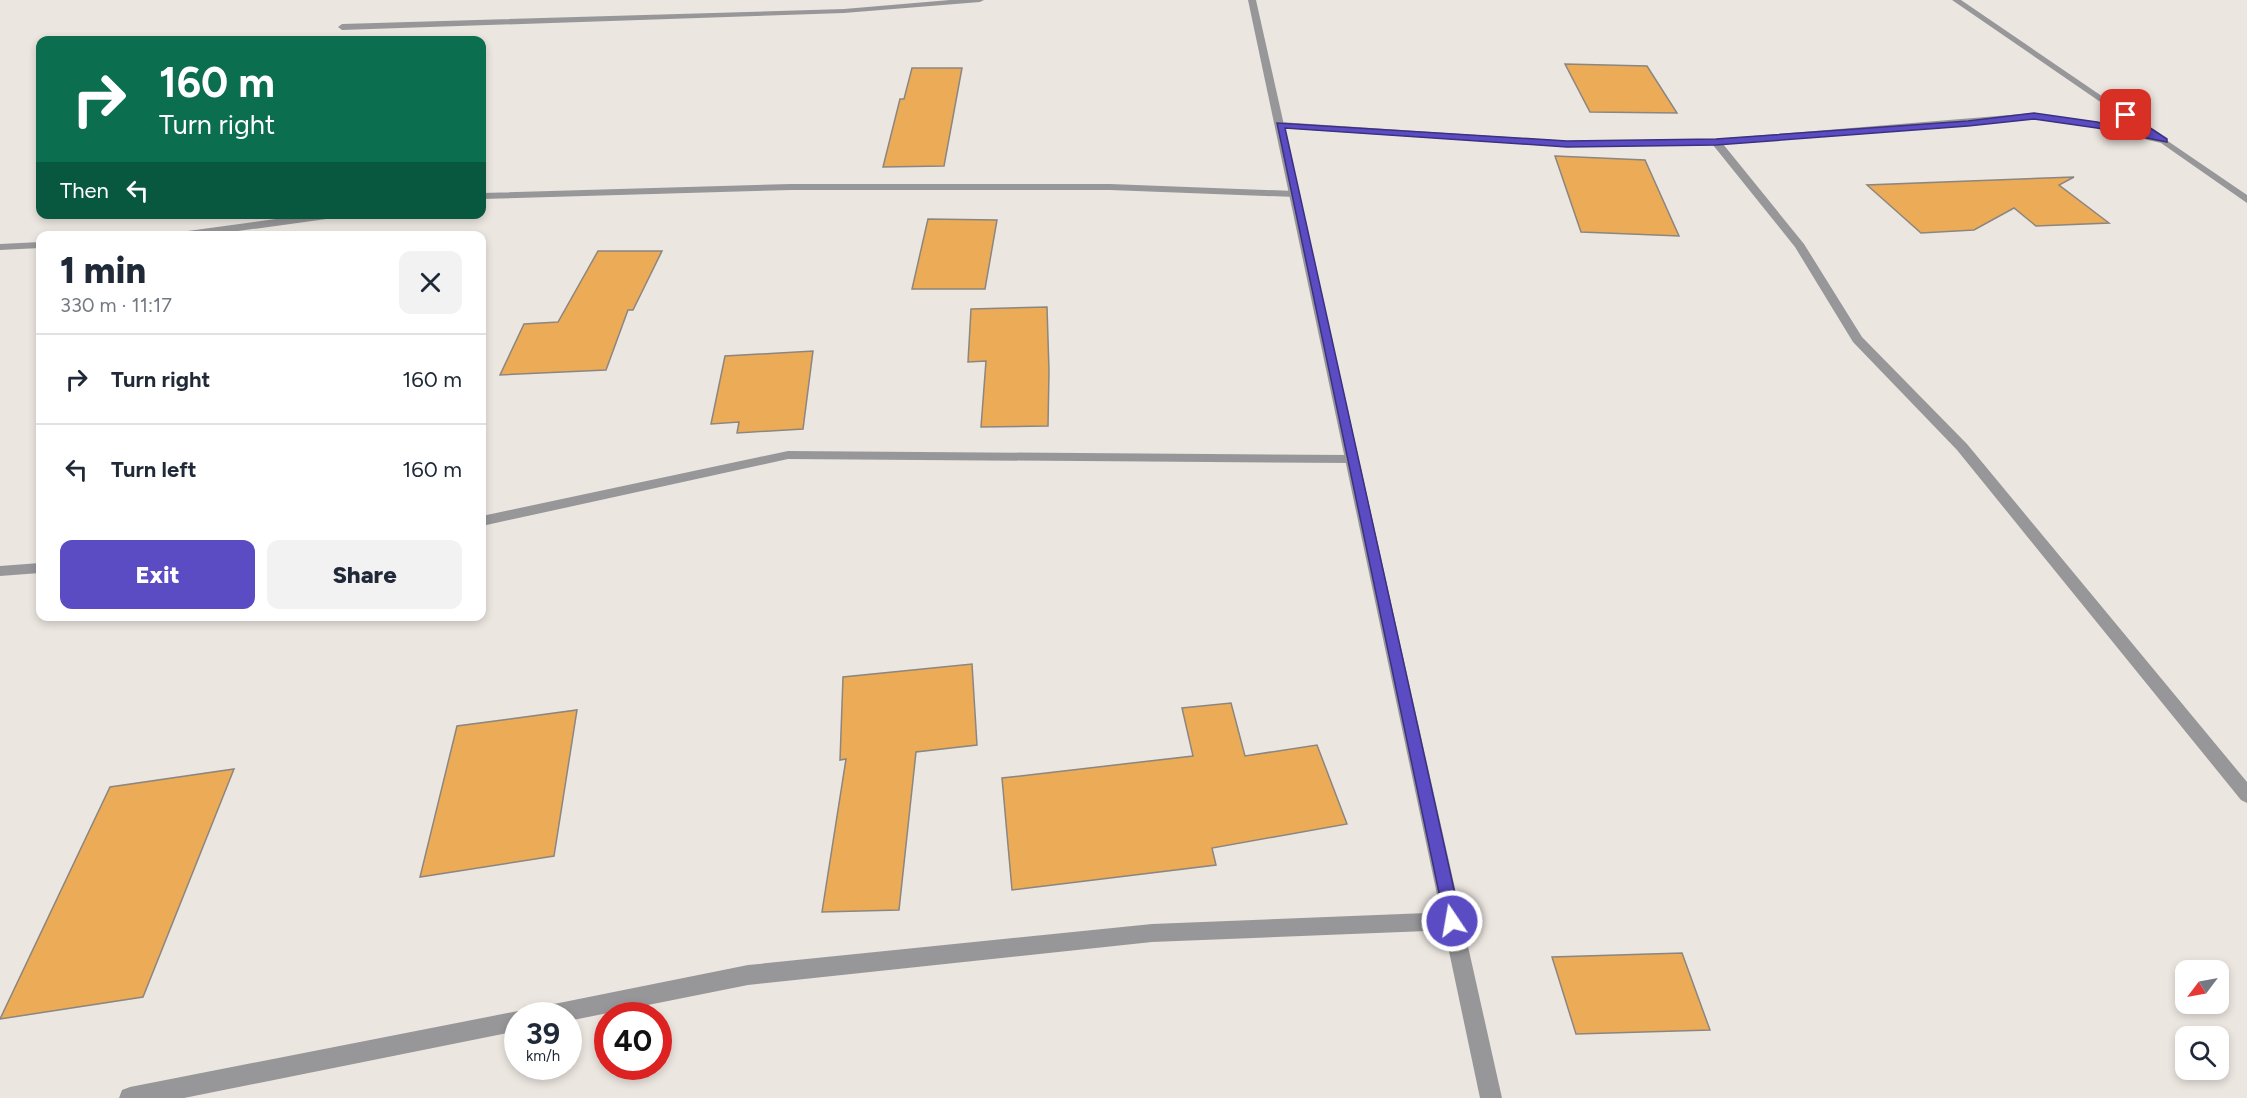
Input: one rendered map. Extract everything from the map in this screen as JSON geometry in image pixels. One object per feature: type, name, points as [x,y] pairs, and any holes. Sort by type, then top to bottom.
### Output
[{"type":"street","points":[[342,27],[844,11],[980,0]]},
{"type":"street","points":[[1252,0],[1491,1098]]},
{"type":"street","points":[[1956,0],[2247,200]]},
{"type":"street","points":[[1280,125],[1567,144],[1716,142],[2034,116],[2097,125],[2164,141]]},
{"type":"street","points":[[1716,142],[1800,246],[1857,339],[1962,447],[2247,795]]},
{"type":"street","points":[[486,196],[791,187],[1110,187],[1295,194]]},
{"type":"street","points":[[211,231],[303,219]]},
{"type":"street","points":[[0,247],[36,245]]},
{"type":"street","points":[[486,520],[788,455],[1351,459]]},
{"type":"street","points":[[0,571],[36,568]]},
{"type":"street","points":[[582,1009],[760,974],[1152,933],[1452,921]]},
{"type":"street","points":[[130,1098],[504,1024]]},
{"type":"building","points":[[1565,64],[1647,66],[1677,113],[1590,112]]},
{"type":"building","points":[[912,68],[962,68],[944,166],[883,167],[900,99],[904,99]]},
{"type":"building","points":[[1555,156],[1645,160],[1679,236],[1581,232]]},
{"type":"building","points":[[2074,177],[2059,185],[2109,223],[2036,226],[2014,208],[1974,230],[1921,233],[1867,185]]},
{"type":"building","points":[[928,219],[997,220],[985,289],[912,289]]},
{"type":"building","points":[[598,251],[662,251],[633,310],[628,310],[606,370],[500,375],[524,324],[558,322]]},
{"type":"building","points":[[1047,307],[1048,426],[981,427],[986,361],[968,362],[971,309]]},
{"type":"building","points":[[813,351],[803,429],[737,433],[739,422],[711,424],[725,356]]},
{"type":"building","points":[[972,664],[977,745],[916,752],[899,910],[822,912],[846,759],[840,760],[843,677]]},
{"type":"building","points":[[1231,703],[1245,756],[1317,745],[1347,824],[1212,848],[1216,865],[1012,890],[1002,778],[1193,756],[1182,708]]},
{"type":"building","points":[[577,710],[554,856],[420,877],[457,726]]},
{"type":"building","points":[[234,769],[143,997],[0,1019],[110,787]]},
{"type":"building","points":[[1682,953],[1710,1030],[1576,1034],[1552,957]]},
{"type":"route","points":[[1452,921],[1280,125],[1567,144],[1716,142],[2034,116],[2097,125],[2164,141],[2126,115]]}]
